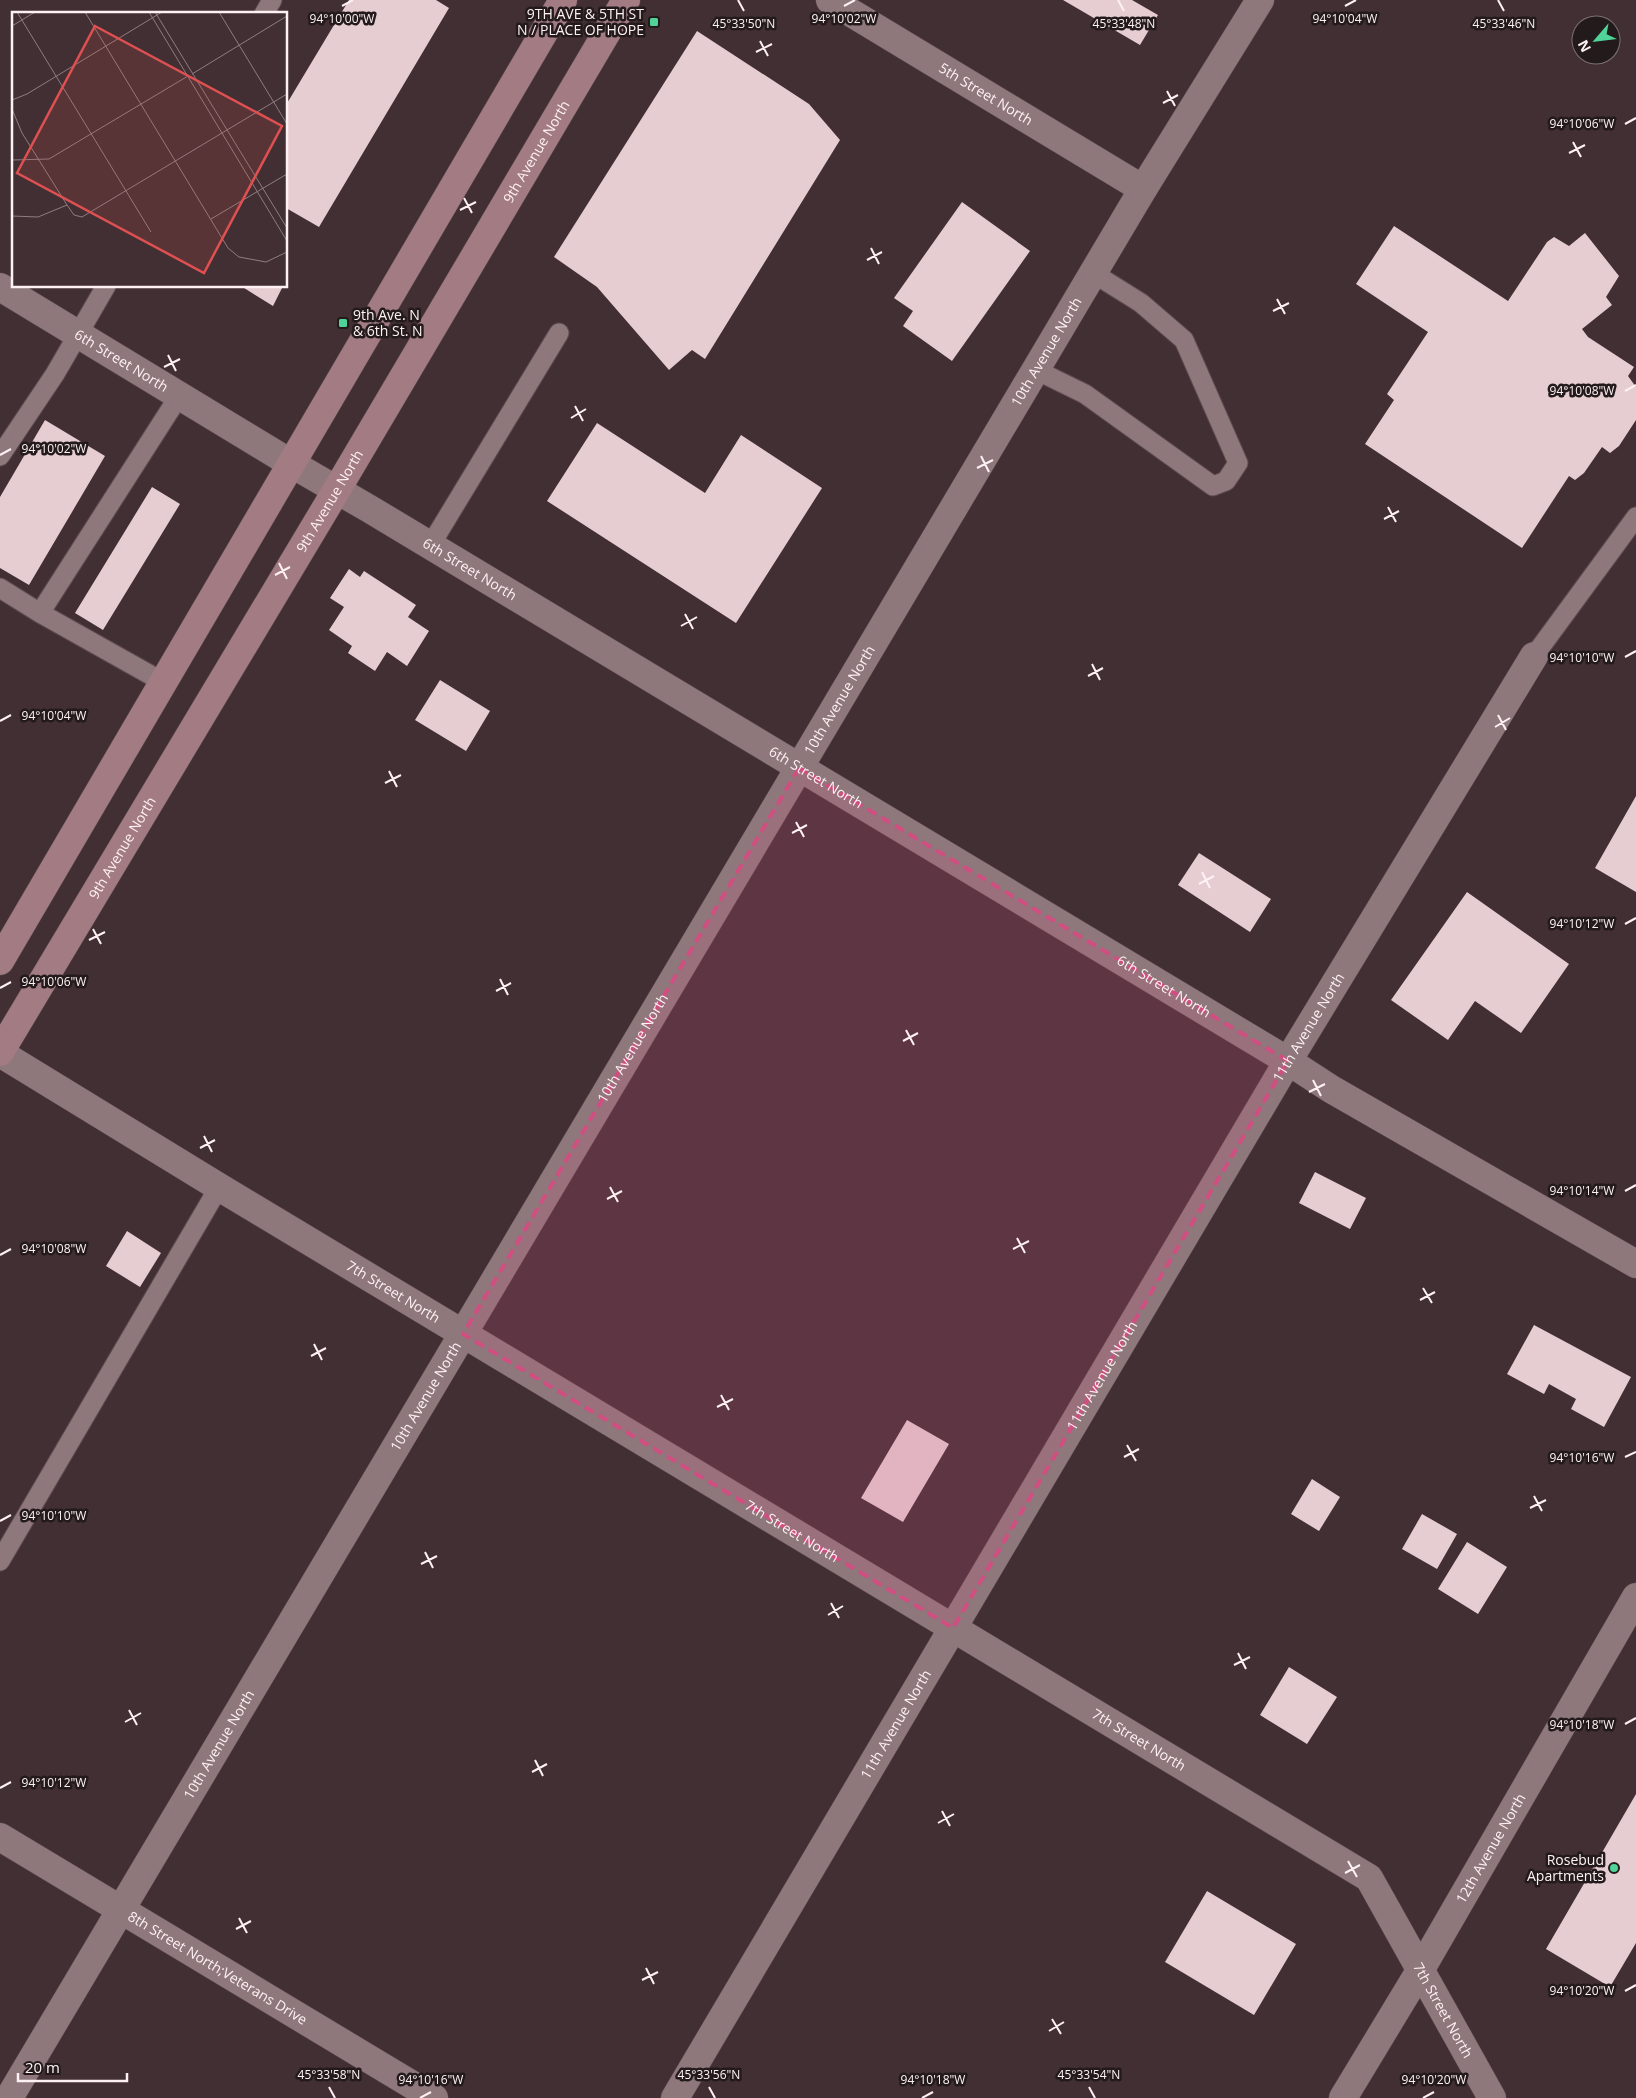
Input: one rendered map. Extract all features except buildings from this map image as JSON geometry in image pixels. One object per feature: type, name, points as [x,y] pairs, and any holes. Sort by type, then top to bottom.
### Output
[{"type":"main road","points":[[0,961],[562,0]]},
{"type":"main road","name":"9th Avenue North","points":[[0,1053],[336,491],[626,0]]},
{"type":"street","name":"5th Street North","points":[[830,0],[1143,189]]},
{"type":"street","name":"10th Avenue North","points":[[10,2098],[1143,189],[1260,0]]},
{"type":"street","name":"6th Street North","points":[[0,287],[336,491],[1288,1061],[1330,1089],[1636,1264]]},
{"type":"street","name":"11th Avenue North","points":[[675,2098],[1288,1061],[1534,656]]},
{"type":"street","name":"7th Street North","points":[[0,1053],[218,1187],[1369,1878],[1492,2098]]},
{"type":"street","name":"12th Avenue North","points":[[1343,2098],[1421,1969],[1636,1597]]},
{"type":"street","name":"8th Street North;Veterans Drive","points":[[0,1837],[434,2098]]},
{"type":"lane","points":[[265,12],[272,0]]},
{"type":"lane","points":[[1036,370],[1085,394],[1214,486],[1226,481],[1238,463],[1184,340],[1140,303],[1093,273]]},
{"type":"lane","points":[[0,456],[55,374],[105,288]]},
{"type":"lane","points":[[430,546],[559,333]]},
{"type":"lane","points":[[40,613],[179,396]]},
{"type":"lane","points":[[1534,656],[1636,517]]},
{"type":"lane","points":[[0,588],[40,613],[164,682]]},
{"type":"lane","points":[[0,1561],[218,1187]]},
{"type":"highlighted area","points":[[799,768],[1288,1061],[953,1628],[463,1334]]},
{"type":"place","name":"9TH AVE & 5TH ST N / PLACE OF HOPE","points":[[654,22]]},
{"type":"place","name":"9th Ave. N & 6th St. N","points":[[343,323]]},
{"type":"place","name":"Rosebud Apartments","points":[[1614,1868]]}]
